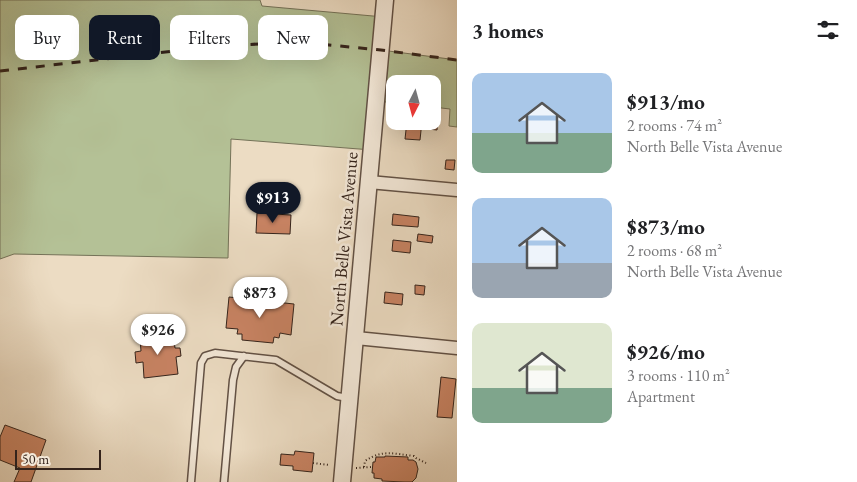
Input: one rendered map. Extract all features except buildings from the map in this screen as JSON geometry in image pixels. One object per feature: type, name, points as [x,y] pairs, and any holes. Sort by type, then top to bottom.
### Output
[{"type":"street","name":"North Belle Vista Avenue","points":[[342,482],[385,0]]},
{"type":"street","points":[[369,182],[457,190]]},
{"type":"street","points":[[356,338],[457,348]]},
{"type":"lane","points":[[191,482],[201,363],[205,356],[215,354],[276,360],[337,396],[350,398]]},
{"type":"lane","points":[[224,482],[233,380],[236,367],[244,356]]},
{"type":"path","points":[[364,467],[365,460],[383,452],[414,456],[426,462]]},
{"type":"path","points":[[313,463],[331,465]]},
{"type":"path","points":[[351,467],[372,468]]},
{"type":"green space","points":[[0,0],[260,0],[262,6],[384,17],[381,50],[457,60],[457,127],[449,126],[450,109],[441,108],[441,75],[386,75],[386,102],[377,101],[372,150],[231,139],[228,258],[14,254],[0,259]]},
{"type":"railway","points":[[0,71],[218,46],[299,42],[457,60]]}]
